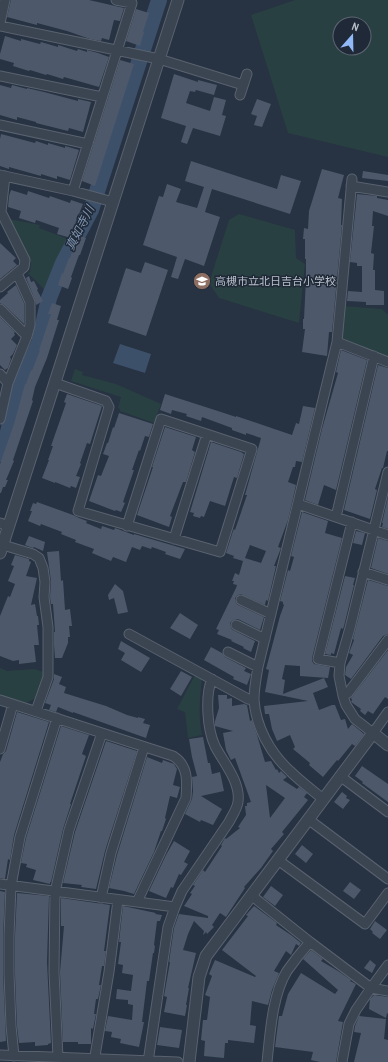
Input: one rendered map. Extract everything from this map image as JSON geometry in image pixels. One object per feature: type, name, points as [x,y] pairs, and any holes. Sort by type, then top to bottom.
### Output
[{"type":"street","points":[[5,0],[0,25],[159,59],[243,85]]},
{"type":"street","points":[[73,191],[132,3],[116,0]]},
{"type":"street","points":[[36,711],[48,677],[48,628],[44,597],[43,568],[39,558],[33,554],[2,549],[4,525],[55,383],[178,0]]},
{"type":"street","points":[[240,95],[247,74]]},
{"type":"street","points":[[0,76],[102,97]]},
{"type":"street","points":[[0,125],[88,144]]},
{"type":"street","points":[[0,288],[24,267],[25,260],[1,212],[3,176],[73,191],[113,202]]},
{"type":"street","points":[[323,799],[290,772],[276,757],[260,730],[254,700],[255,683],[337,342],[351,183],[388,192]]},
{"type":"street","points":[[0,419],[8,383],[30,325],[30,302],[17,273]]},
{"type":"street","points":[[0,309],[27,336]]},
{"type":"street","points":[[337,342],[388,362]]},
{"type":"street","points":[[336,517],[374,356]]},
{"type":"street","points":[[0,374],[8,383]]},
{"type":"street","points":[[55,383],[106,401],[109,407],[78,511],[127,526],[220,552],[252,449],[161,419],[127,526]]},
{"type":"street","points":[[174,539],[207,434]]},
{"type":"street","points":[[388,472],[386,493],[363,572],[340,663],[339,676],[346,705],[355,719],[388,745]]},
{"type":"street","points":[[298,504],[388,535]]},
{"type":"street","points":[[340,663],[318,659],[352,522]]},
{"type":"street","points":[[363,572],[388,580]]},
{"type":"street","points":[[241,600],[271,614]]},
{"type":"street","points":[[236,625],[265,639]]},
{"type":"street","points":[[129,634],[248,699],[254,700]]},
{"type":"street","points":[[343,696],[348,693],[388,640]]},
{"type":"street","points":[[228,652],[258,666]]},
{"type":"street","points":[[149,1061],[168,928],[175,907],[182,891],[235,811],[238,801],[237,789],[232,776],[215,745],[210,731],[208,702],[212,679]]},
{"type":"street","points":[[0,700],[173,756],[183,764],[186,772],[186,798],[137,902]]},
{"type":"street","points":[[0,749],[13,704]]},
{"type":"street","points":[[189,1062],[199,977],[206,956],[388,712]]},
{"type":"street","points":[[14,1056],[11,1026],[9,936],[11,886],[20,837],[57,718]]},
{"type":"street","points":[[58,1057],[54,972],[55,892],[69,830],[102,733]]},
{"type":"street","points":[[101,898],[111,853],[144,747]]},
{"type":"street","points":[[340,776],[388,812]]},
{"type":"street","points":[[308,819],[388,879]]},
{"type":"street","points":[[278,860],[365,924],[388,892]]},
{"type":"street","points":[[0,884],[175,907]]},
{"type":"street","points":[[251,895],[371,988],[388,991]]},
{"type":"street","points":[[94,1060],[109,972],[118,900]]},
{"type":"street","points":[[267,1062],[273,1012],[280,986],[287,972],[310,942]]},
{"type":"street","points":[[342,1062],[349,1024],[356,1010],[388,965]]},
{"type":"street","points":[[0,1055],[94,1060],[178,1062]]},
{"type":"green space","points":[[295,0],[388,0],[388,157],[288,133],[251,15]]},
{"type":"green space","points":[[239,214],[295,230],[296,258],[305,264],[299,323],[219,298],[209,283],[229,220]]},
{"type":"green space","points":[[9,219],[40,225],[39,228],[68,239],[59,258],[47,292],[28,273],[30,272],[31,263],[9,222]]},
{"type":"green space","points":[[343,306],[382,309],[388,315],[388,358],[343,339],[341,336]]},
{"type":"green space","points":[[75,369],[83,372],[82,375],[116,384],[161,404],[154,423],[120,411],[118,408],[121,397],[71,381]]},
{"type":"green space","points":[[0,668],[7,671],[34,669],[44,672],[36,698],[26,703],[0,695]]},
{"type":"green space","points":[[195,675],[202,678],[200,713],[202,735],[188,738],[185,712],[177,709]]},
{"type":"water","points":[[120,344],[151,354],[145,373],[113,363]]},
{"type":"building","points":[[11,0],[89,0],[124,8],[120,21],[114,20],[109,40],[102,38],[101,41],[37,23],[37,25],[7,17]]},
{"type":"building","points":[[136,9],[149,13],[140,46],[126,41]]},
{"type":"building","points":[[5,36],[21,41],[21,39],[40,44],[41,42],[58,47],[58,45],[77,51],[78,49],[87,52],[87,50],[109,57],[99,87],[64,77],[63,79],[30,70],[29,71],[13,66],[14,63],[0,59]]},
{"type":"building","points":[[120,60],[134,64],[95,186],[82,181]]},
{"type":"building","points":[[174,74],[198,82],[198,80],[217,85],[214,95],[196,90],[195,92],[190,91],[186,103],[210,111],[214,97],[226,100],[222,115],[226,116],[220,136],[193,128],[187,144],[181,142],[186,126],[161,118]]},
{"type":"building","points":[[0,85],[11,88],[12,85],[78,101],[78,99],[91,102],[83,132],[69,128],[68,131],[17,117],[17,120],[0,115]]},
{"type":"building","points":[[257,99],[271,104],[262,127],[254,125],[257,116],[251,114]]},
{"type":"building","points":[[1,134],[35,143],[36,141],[48,145],[48,143],[79,150],[70,180],[57,176],[57,179],[41,174],[41,176],[0,166]]},
{"type":"building","points":[[191,161],[277,189],[281,175],[301,181],[290,214],[212,189],[205,212],[220,217],[204,266],[185,259],[178,279],[171,277],[177,257],[143,245],[159,196],[163,197],[167,184],[181,189],[176,202],[197,208],[204,187],[185,181]]},
{"type":"building","points":[[322,169],[344,175],[338,198],[342,199],[342,225],[332,332],[329,332],[327,356],[302,352],[305,329],[303,329],[303,319],[306,278],[305,239],[303,239],[304,228],[308,229],[309,211]]},
{"type":"building","points":[[363,171],[388,175],[388,181],[362,178]]},
{"type":"building","points":[[11,190],[27,195],[28,191],[49,198],[50,196],[70,203],[71,200],[83,204],[78,214],[71,238],[57,234],[59,228],[36,220],[35,223],[19,218],[21,211],[8,207]]},
{"type":"building","points":[[357,194],[377,196],[377,198],[388,200],[388,216],[373,211],[372,226],[374,226],[371,253],[374,254],[373,270],[375,270],[375,290],[384,291],[384,305],[366,305],[366,302],[347,301],[348,291],[362,292],[362,266],[357,266],[357,263],[350,262]]},
{"type":"building","points":[[78,235],[86,238],[68,289],[58,285]]},
{"type":"building","points":[[0,243],[16,258],[13,261],[17,265],[0,279]]},
{"type":"building","points":[[145,262],[168,270],[146,336],[108,323],[126,268],[141,273]]},
{"type":"building","points":[[29,276],[31,282],[34,281],[43,301],[36,305],[26,278]]},
{"type":"building","points":[[16,285],[24,303],[24,324],[0,303],[0,300],[8,293],[7,292]]},
{"type":"building","points":[[52,303],[61,306],[57,320],[59,320],[47,358],[35,387],[33,401],[13,460],[14,461],[6,480],[8,480],[0,493],[0,464],[14,424],[25,384],[40,350],[51,314],[48,314]]},
{"type":"building","points":[[0,317],[15,332],[15,335],[11,339],[17,345],[10,357],[11,359],[8,368],[5,370],[0,365]]},
{"type":"building","points":[[341,350],[367,360],[336,490],[324,485],[318,505],[305,500],[322,429],[338,373],[336,372]]},
{"type":"building","points":[[378,365],[388,368],[388,451],[375,489],[377,490],[370,519],[344,510]]},
{"type":"building","points":[[67,394],[102,406],[90,444],[87,443],[80,463],[81,464],[76,476],[80,477],[76,488],[71,486],[70,488],[42,478],[66,403],[64,402]]},
{"type":"building","points":[[165,394],[292,435],[296,423],[299,424],[303,406],[315,408],[302,462],[296,461],[295,467],[293,467],[288,482],[296,485],[288,520],[278,547],[281,548],[274,566],[276,566],[268,601],[266,600],[265,605],[241,594],[235,598],[238,605],[264,617],[260,630],[238,619],[233,620],[230,623],[233,630],[255,641],[251,652],[231,641],[232,640],[217,634],[219,630],[216,629],[236,588],[237,585],[233,584],[234,581],[232,581],[235,573],[239,575],[243,561],[233,558],[234,556],[226,553],[247,495],[245,495],[261,438],[246,433],[246,435],[202,417],[201,421],[186,416],[187,414],[172,410],[171,414],[160,410]],"holes":[[[250,545],[266,551],[261,563],[245,558]]]},
{"type":"building","points":[[119,413],[153,424],[149,437],[145,436],[140,451],[139,450],[123,502],[125,503],[121,512],[89,501],[98,475],[101,476],[109,456],[103,454]]},
{"type":"building","points":[[165,427],[196,437],[192,450],[195,452],[186,482],[183,482],[170,516],[172,517],[169,527],[137,515]]},
{"type":"building","points":[[211,442],[244,454],[237,478],[234,477],[225,506],[210,501],[204,517],[201,516],[200,518],[193,516],[194,513],[190,512]]},
{"type":"building","points":[[388,497],[388,529],[382,527],[382,523]]},
{"type":"building","points":[[37,502],[73,515],[87,521],[86,523],[101,529],[102,526],[114,530],[115,528],[134,535],[185,549],[180,559],[165,554],[166,552],[152,547],[151,549],[142,546],[140,550],[132,547],[126,562],[113,557],[111,561],[92,553],[94,549],[75,542],[76,540],[61,534],[62,532],[28,521],[33,503],[36,504]]},
{"type":"building","points":[[302,512],[328,521],[325,533],[342,538],[312,658],[314,664],[330,667],[328,678],[300,676],[300,666],[285,665],[282,679],[285,680],[283,694],[324,678],[328,687],[313,693],[319,710],[335,705],[341,720],[345,719],[348,729],[352,724],[364,734],[355,746],[352,744],[323,777],[309,765],[310,763],[293,749],[295,747],[290,735],[277,741],[272,729],[269,714],[265,714],[264,706],[308,701],[265,692],[269,670],[266,669],[284,605],[283,602],[280,601],[288,570],[290,571],[294,557],[291,556]]},
{"type":"building","points":[[356,531],[365,533],[362,545],[353,543]]},
{"type":"building","points":[[29,536],[45,542],[43,551],[25,545]]},
{"type":"building","points":[[378,538],[388,541],[388,574],[371,568]]},
{"type":"building","points":[[59,551],[65,610],[70,609],[72,626],[69,626],[70,637],[68,637],[68,643],[62,658],[55,658],[53,604],[51,604],[50,597],[51,581],[47,552]]},
{"type":"building","points":[[15,555],[29,559],[31,562],[26,576],[37,578],[31,605],[35,604],[39,625],[37,625],[39,645],[34,645],[36,662],[19,664],[19,660],[13,661],[0,656],[0,616],[8,596],[10,597],[15,584],[8,581],[14,566],[11,565]]},
{"type":"building","points":[[345,576],[355,578],[344,626],[343,629],[341,628],[334,654],[325,654]]},
{"type":"building","points":[[368,580],[388,586],[388,634],[383,636],[351,679],[345,675],[346,667],[353,655],[349,653],[354,640],[353,639]]},
{"type":"building","points":[[115,584],[123,591],[128,612],[118,614],[114,598],[109,600],[108,595]]},
{"type":"building","points":[[180,613],[198,625],[190,639],[170,628]]},
{"type":"building","points":[[121,641],[150,658],[141,672],[121,660],[125,653],[118,649]]},
{"type":"building","points":[[211,647],[222,653],[225,657],[246,668],[244,671],[251,674],[247,685],[233,679],[234,677],[204,660]]},
{"type":"building","points":[[388,650],[388,699],[385,697],[373,714],[368,711],[365,715],[360,711],[361,709],[351,702],[351,698]]},
{"type":"building","points":[[181,671],[192,677],[181,696],[170,689]]},
{"type":"building","points":[[54,674],[62,677],[59,684],[66,687],[64,693],[106,706],[127,715],[145,719],[143,723],[150,725],[146,738],[58,707],[56,712],[49,710],[51,705],[45,703],[54,679]]},
{"type":"building","points":[[218,695],[227,695],[227,699],[232,698],[232,706],[247,705],[250,721],[252,720],[265,762],[271,761],[279,773],[281,771],[287,777],[283,780],[297,789],[299,787],[307,793],[304,797],[308,800],[282,832],[284,834],[271,849],[273,851],[261,868],[244,887],[245,888],[226,917],[220,913],[212,925],[214,927],[207,934],[206,932],[203,935],[204,931],[194,921],[183,950],[196,953],[188,988],[185,1016],[164,1012],[167,997],[164,996],[174,928],[179,914],[208,918],[208,916],[184,906],[192,894],[190,893],[195,886],[193,885],[203,870],[205,872],[222,846],[221,845],[225,838],[226,839],[240,828],[238,827],[246,815],[245,806],[247,806],[247,803],[251,802],[235,758],[231,760],[226,750],[223,733],[233,731],[215,726],[219,708]],"holes":[[[266,785],[285,798],[270,818]]]},
{"type":"building","points":[[17,712],[49,722],[14,835],[5,879],[0,878],[0,762],[6,751]]},
{"type":"building","points":[[61,726],[89,735],[82,754],[86,756],[70,804],[50,884],[33,880],[36,870],[26,867],[27,864],[21,863],[26,838]]},
{"type":"building","points":[[203,737],[208,763],[210,763],[212,774],[220,772],[224,791],[201,796],[222,809],[213,825],[201,820],[200,822],[185,814],[192,799],[192,777],[197,776],[189,739]]},
{"type":"building","points":[[106,741],[137,751],[105,851],[96,889],[81,887],[82,885],[63,883],[75,832]]},
{"type":"building","points":[[147,757],[162,763],[163,760],[174,764],[177,769],[173,785],[180,787],[177,798],[170,796],[166,819],[162,831],[154,852],[134,894],[109,888],[117,855]]},
{"type":"building","points":[[362,766],[388,784],[388,802],[355,776]]},
{"type":"building","points":[[342,792],[347,796],[346,798],[350,800],[343,809],[334,802]]},
{"type":"building","points":[[174,841],[190,851],[184,862],[188,864],[181,875],[179,874],[173,888],[171,887],[166,898],[149,891]]},
{"type":"building","points":[[302,845],[313,854],[306,863],[295,854]]},
{"type":"building","points":[[350,882],[361,890],[354,899],[343,891]]},
{"type":"building","points":[[271,886],[283,895],[275,906],[263,897]]},
{"type":"building","points":[[0,891],[5,892],[3,974],[6,1041],[0,1042]]},
{"type":"building","points":[[17,893],[49,896],[47,962],[51,1043],[48,1045],[35,1046],[35,1042],[19,1043],[15,974]]},
{"type":"building","points":[[61,898],[110,905],[104,951],[106,951],[104,966],[102,966],[99,985],[101,985],[98,999],[96,999],[94,1014],[96,1014],[93,1029],[91,1028],[91,1044],[63,1042],[60,972],[64,926],[61,926]]},
{"type":"building","points":[[123,906],[162,915],[160,921],[157,921],[154,953],[149,981],[147,981],[142,1022],[144,1022],[139,1047],[120,1043],[121,1039],[111,1037],[112,1032],[105,1031],[108,1016],[132,1020],[133,1005],[128,1004],[128,1000],[116,999],[117,989],[131,991],[133,975],[122,973],[123,965],[118,964]]},
{"type":"building","points":[[254,906],[277,923],[276,925],[301,943],[299,946],[296,944],[291,955],[286,951],[274,971],[279,973],[268,1005],[252,1001],[250,1025],[256,1026],[254,1043],[228,1040],[228,1043],[225,1043],[224,1058],[204,1056],[205,1041],[201,1040],[203,1020],[207,1020],[210,997],[205,995],[212,976],[209,974],[215,960],[255,977],[256,976],[222,950]]},
{"type":"building","points":[[375,921],[387,930],[380,939],[372,933],[373,932],[370,929]]},
{"type":"building","points":[[311,950],[323,959],[321,961],[356,984],[338,1021],[343,1022],[336,1062],[320,1062],[311,1060],[313,1052],[275,1047],[279,1016],[282,1016],[288,994],[301,973],[335,994],[338,990],[303,959]]},
{"type":"building","points":[[370,960],[376,965],[372,973],[364,968]]},
{"type":"building","points":[[374,995],[388,997],[388,1014],[387,1013],[386,1018],[369,1009],[370,999]]},
{"type":"building","points":[[359,1016],[386,1019],[384,1039],[388,1040],[388,1062],[354,1062],[361,1033],[354,1032]]},
{"type":"building","points":[[160,1027],[182,1030],[179,1048],[157,1045]]},
{"type":"waterway","name":"真如寺川","points":[[0,454],[6,441],[13,410],[24,376],[39,343],[49,298],[63,263],[91,210],[159,0]]},
{"type":"place","name":"高槻市立北日吉台小学校","points":[[202,281]]}]
